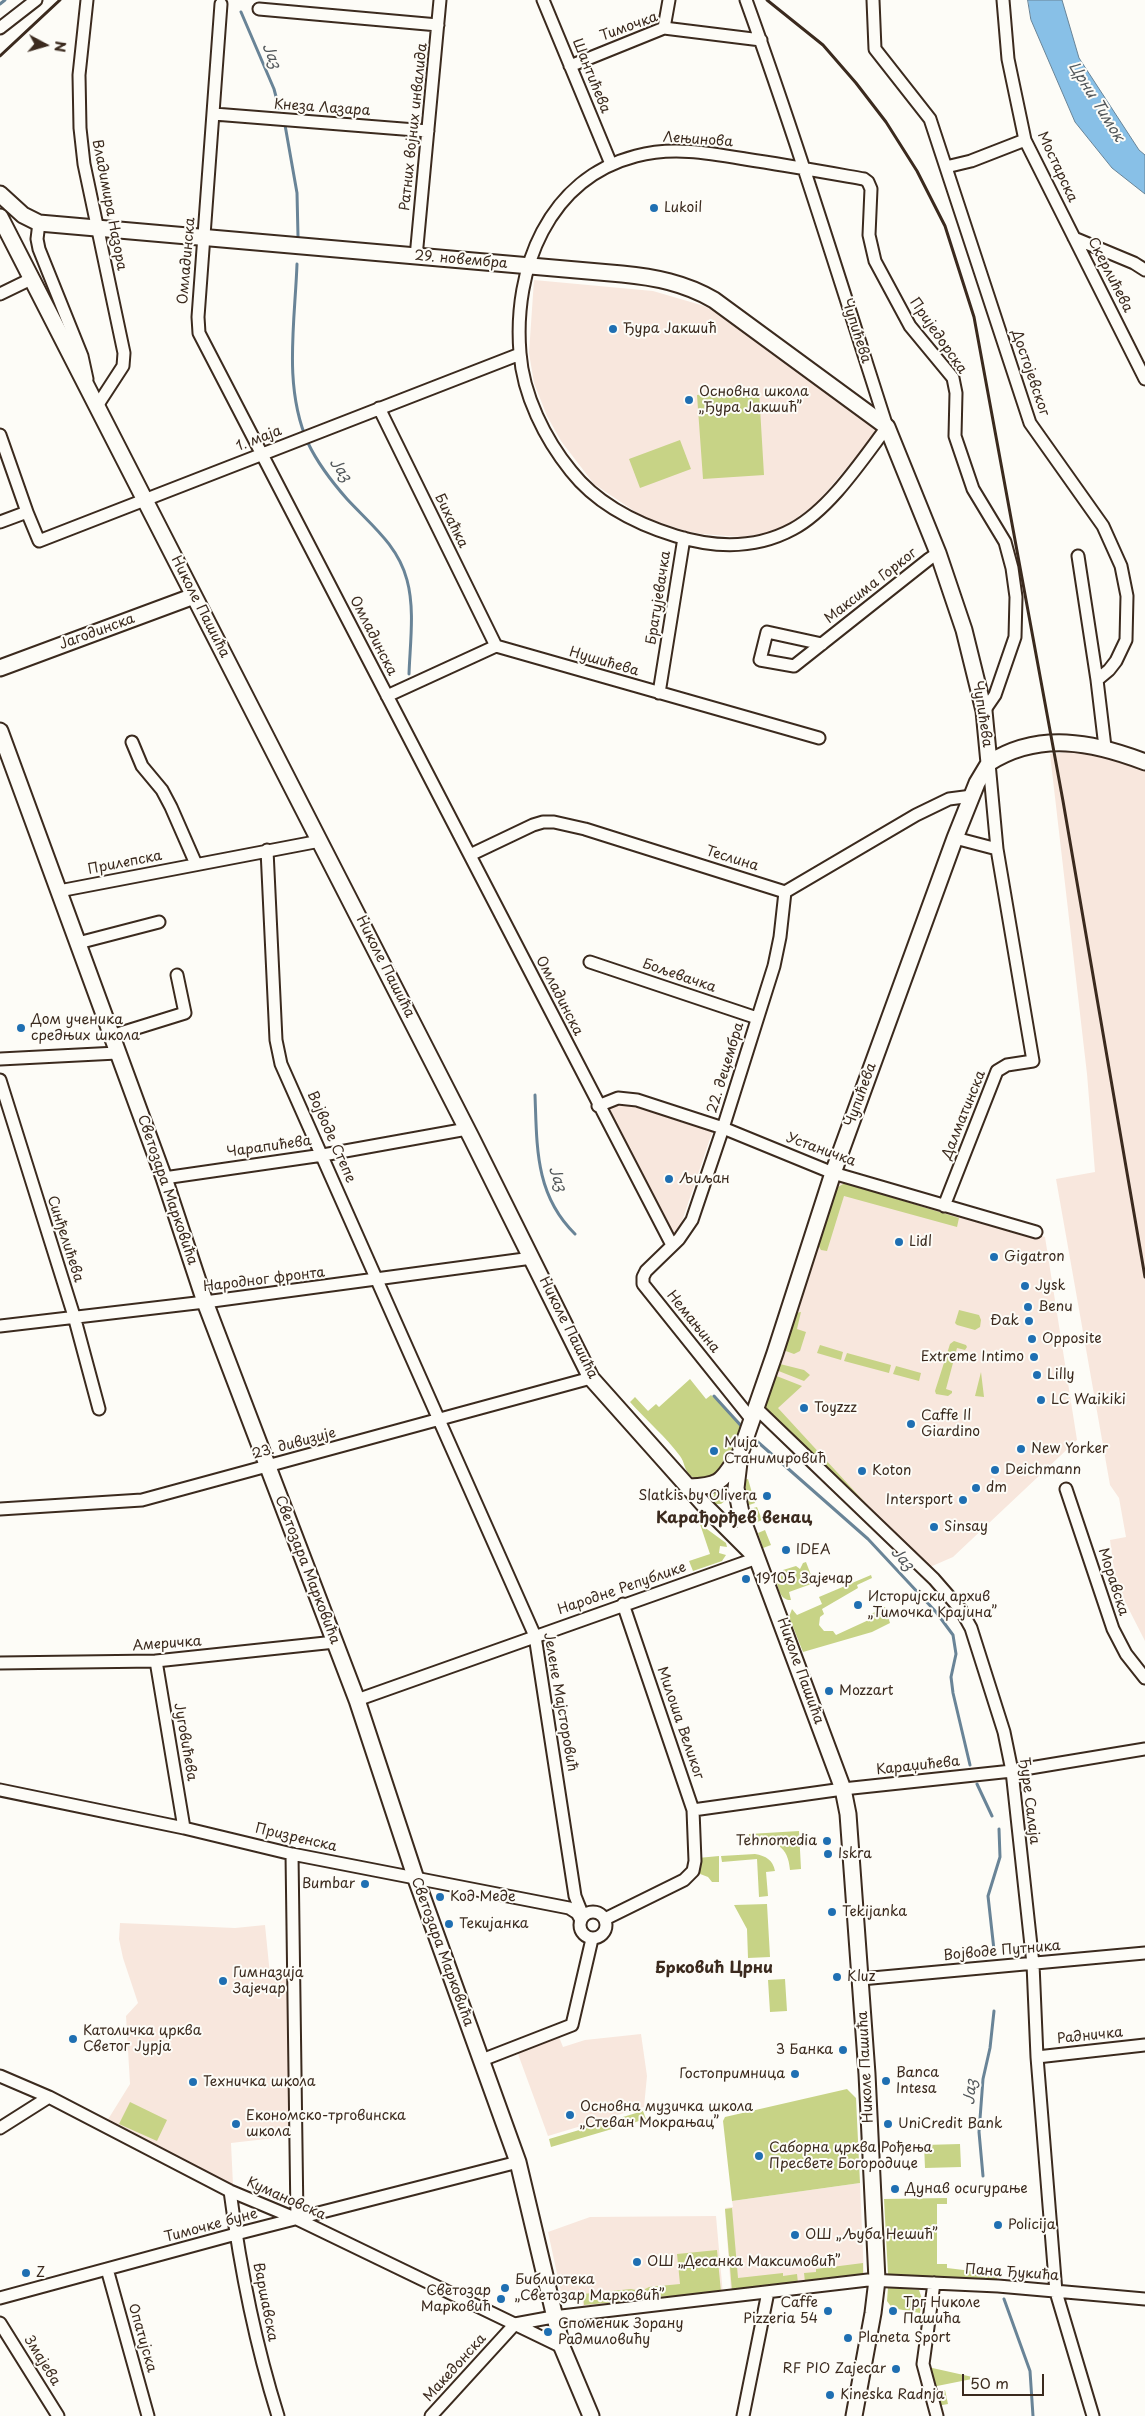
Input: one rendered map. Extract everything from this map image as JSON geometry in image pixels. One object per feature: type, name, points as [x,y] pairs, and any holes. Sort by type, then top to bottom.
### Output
[{"type":"street","points":[[0,28],[36,0]]},
{"type":"street","name":"Владимира Назора","points":[[88,0],[78,106],[84,164],[124,358],[122,366],[97,406]]},
{"type":"street","name":"Ратних војних инвалида","points":[[416,257],[440,0]]},
{"type":"street","name":"Шантићева","points":[[543,0],[611,164]]},
{"type":"street","points":[[664,28],[668,0]]},
{"type":"street","name":"Чупићева","points":[[740,1454],[833,1172],[955,838],[972,796],[989,763],[984,711],[964,630],[938,553],[887,427],[761,40],[746,0]]},
{"type":"street","name":"Достојевског","points":[[873,0],[875,49],[930,119],[1030,423],[1104,526],[1121,566],[1127,596],[1126,640],[1116,661],[1097,680]]},
{"type":"street","name":"Мостарска","points":[[1003,0],[1008,59],[1025,140],[1074,238]]},
{"type":"street","name":"Омладинска","points":[[220,4],[214,114],[198,317],[199,333],[263,453],[598,1106],[672,1245]]},
{"type":"street","points":[[259,9],[438,25]]},
{"type":"street","name":"Тимочка","points":[[570,66],[664,28],[761,40]]},
{"type":"street","name":"Кнеза Лазара","points":[[214,114],[428,131]]},
{"type":"street","points":[[946,167],[971,161],[1025,140]]},
{"type":"street","name":"Лењинова","points":[[802,168],[684,151],[647,153],[611,164],[599,170],[577,187],[552,214],[542,229],[528,266],[520,320],[520,354],[530,396],[549,439],[572,472],[596,495],[628,517],[684,538],[742,545],[767,540],[792,529],[818,510],[887,427]]},
{"type":"street","name":"Приједорска","points":[[802,168],[868,182],[871,189],[870,242],[875,261],[910,326],[953,378],[956,393],[955,436],[973,489],[1005,542],[1012,568],[1016,597],[1015,637],[996,695],[984,711]]},
{"type":"street","name":"29. новембра","points":[[0,194],[23,215],[39,223],[656,278],[702,293],[887,427]]},
{"type":"street","name":"Николе Пашића","points":[[0,217],[467,1129],[591,1378],[706,1507],[756,1558],[843,1789],[848,1814],[861,1980],[876,2280],[873,2313],[854,2416]]},
{"type":"street","name":"Николе Пашића","points":[[39,223],[37,240],[39,249],[82,356],[87,388]]},
{"type":"street","points":[[1074,238],[1134,263],[1145,270]]},
{"type":"street","name":"Скерлићева","points":[[1074,238],[1145,379]]},
{"type":"street","points":[[0,294],[32,279]]},
{"type":"street","name":"1. маја","points":[[28,512],[38,541],[520,354]]},
{"type":"street","name":"Бихаћка","points":[[379,408],[496,646]]},
{"type":"street","points":[[0,435],[28,512],[0,522]]},
{"type":"street","name":"Братујевачка","points":[[659,693],[684,538]]},
{"type":"street","name":"Максима Горког","points":[[822,644],[767,632],[760,660],[794,666],[938,553]]},
{"type":"street","points":[[1078,556],[1097,680],[1104,747]]},
{"type":"street","name":"Јагодинска","points":[[0,668],[194,596]]},
{"type":"street","points":[[387,696],[496,646]]},
{"type":"street","name":"Нушићева","points":[[496,646],[819,738]]},
{"type":"street","name":"Светозара Марковића","points":[[0,731],[164,1178],[205,1302],[266,1467],[357,1700],[416,1879],[518,2162],[553,2317],[562,2348],[591,2416]]},
{"type":"street","points":[[955,838],[997,849],[989,763],[1010,752],[1038,744],[1061,741],[1104,747],[1145,762]]},
{"type":"street","points":[[132,742],[142,766],[162,790],[171,807],[196,864]]},
{"type":"street","points":[[785,892],[916,815],[949,799],[972,796]]},
{"type":"street","name":"Теслина","points":[[470,855],[533,824],[554,822],[584,829],[785,892]]},
{"type":"street","name":"Прилепска","points":[[59,891],[320,841]]},
{"type":"street","name":"Далматинска","points":[[944,1206],[997,1071],[1007,1065],[1033,1061],[997,849]]},
{"type":"street","name":"Војводе Степе","points":[[267,850],[278,1051],[281,1064],[439,1419]]},
{"type":"street","name":"22. децембра","points":[[672,1245],[684,1234],[692,1220],[723,1128],[774,966],[781,930],[785,892]]},
{"type":"street","points":[[78,943],[159,922]]},
{"type":"street","name":"Бољевачка","points":[[590,962],[758,1018]]},
{"type":"street","points":[[112,1036],[185,1013],[177,975]]},
{"type":"street","points":[[0,1059],[118,1053]]},
{"type":"street","name":"Синђелићева","points":[[0,1080],[74,1316],[99,1409]]},
{"type":"street","name":"Устаничка","points":[[598,1106],[618,1098],[630,1098],[723,1128],[833,1172],[1036,1232]]},
{"type":"street","name":"Чарапићева","points":[[164,1178],[323,1155],[467,1129]]},
{"type":"street","name":"Немањина","points":[[672,1245],[643,1274],[643,1284],[751,1422]]},
{"type":"street","name":"Народног фронта","points":[[0,1326],[205,1302],[532,1258]]},
{"type":"street","name":"23. дивизије","points":[[0,1509],[133,1501],[266,1467],[591,1378]]},
{"type":"street","name":"Јелене Мајсторовић","points":[[439,1419],[535,1636],[576,1896],[582,1918]]},
{"type":"street","name":"Ђуре Салаја","points":[[751,1422],[934,1578],[961,1610],[971,1628],[990,1686],[1012,1771],[1033,1964],[1038,2057],[1056,2292],[1093,2416]]},
{"type":"street","points":[[737,1497],[726,1506],[706,1507],[710,1493],[728,1473],[740,1454]]},
{"type":"street","points":[[740,1454],[736,1477],[737,1497],[756,1558]]},
{"type":"street","points":[[689,1487],[716,1485]]},
{"type":"street","name":"Моравска","points":[[1066,1489],[1113,1629],[1126,1654],[1145,1678]]},
{"type":"street","name":"Народне Републике","points":[[357,1700],[756,1558]]},
{"type":"street","name":"Милоша Великог","points":[[605,1919],[684,1880],[693,1871],[695,1854],[693,1810],[623,1604]]},
{"type":"street","name":"Америчка","points":[[0,1663],[156,1661],[335,1642]]},
{"type":"street","name":"Југовићева","points":[[156,1661],[184,1828]]},
{"type":"street","name":"Караџићева","points":[[693,1810],[843,1789],[1012,1771],[1145,1749]]},
{"type":"street","name":"Призренска","points":[[0,1790],[184,1828],[292,1854],[569,1908],[582,1918]]},
{"type":"street","points":[[292,1854],[296,2219]]},
{"type":"street","points":[[595,1912],[605,1919],[605,1932],[599,1938],[592,1939],[582,1933],[582,1918],[595,1912]]},
{"type":"street","points":[[482,2060],[572,2025],[592,1939]]},
{"type":"street","name":"Војводе Путника","points":[[861,1980],[1145,1954]]},
{"type":"street","name":"Радничка","points":[[1038,2057],[1145,2045]]},
{"type":"street","name":"Кумановска","points":[[0,2076],[49,2096],[230,2191],[296,2219],[562,2348]]},
{"type":"street","points":[[0,2128],[49,2096]]},
{"type":"street","name":"Тимочке буне","points":[[0,2298],[236,2234],[518,2162]]},
{"type":"street","name":"Варшавска","points":[[230,2191],[236,2234],[261,2362],[278,2416]]},
{"type":"street","name":"Опатијска","points":[[107,2269],[148,2416]]},
{"type":"street","name":"Пана Ђукића","points":[[553,2317],[876,2280],[1145,2299]]},
{"type":"street","points":[[934,2283],[923,2364],[937,2416]]},
{"type":"street","points":[[743,2416],[768,2292]]},
{"type":"street","points":[[515,2324],[553,2317]]},
{"type":"street","name":"Змајева","points":[[0,2323],[58,2416]]},
{"type":"street","name":"Македонска","points":[[431,2416],[515,2324]]},
{"type":"shaded area","name":"Основна школа „Ђура Јакшић”","points":[[534,280],[653,291],[713,310],[879,430],[815,505],[787,525],[766,533],[741,537],[702,534],[686,531],[643,517],[594,484],[561,441],[547,416],[534,383],[529,353]]},
{"type":"shaded area","points":[[1067,752],[1103,756],[1145,768],[1145,1641],[1116,1584],[1110,1540],[1126,1537],[1119,1498],[1110,1485],[1056,1179],[1095,1172],[1087,1074],[1050,754]]},
{"type":"shaded area","name":"Љиљан","points":[[620,1103],[628,1103],[713,1130],[680,1227],[676,1232],[670,1232],[605,1109]]},
{"type":"shaded area","points":[[839,1174],[1045,1237],[1077,1440],[953,1557],[930,1567],[762,1406]]},
{"type":"shaded area","points":[[120,1923],[235,1928],[265,1925],[270,1975],[286,1975],[292,2136],[231,2143],[233,2185],[107,2121],[130,2084],[126,2016],[138,2003],[123,1958],[119,1939]]},
{"type":"shaded area","points":[[641,2034],[647,2076],[644,2107],[548,2136],[518,2054],[559,2037],[563,2047],[585,2040]]},
{"type":"shaded area","name":"ОШ „Љуба Нешић”","points":[[860,2183],[864,2276],[731,2292],[725,2208],[733,2207],[732,2201]]},
{"type":"shaded area","name":"ОШ „Десанка Максимовић”","points":[[716,2216],[723,2295],[583,2306],[582,2291],[561,2292],[548,2232],[590,2217]]},
{"type":"green space","points":[[759,391],[764,475],[703,479],[697,395]]},
{"type":"green space","points":[[680,440],[691,469],[640,488],[629,459]]},
{"type":"green space","points":[[845,1183],[959,1218],[957,1227],[844,1196],[827,1251],[821,1250],[818,1245],[836,1188]]},
{"type":"green space","points":[[959,1310],[979,1315],[981,1320],[980,1327],[975,1330],[957,1325],[955,1323]]},
{"type":"green space","points":[[801,1312],[797,1329],[806,1332],[800,1351],[794,1354],[783,1350],[795,1313]]},
{"type":"green space","points":[[954,1341],[967,1347],[965,1350],[957,1348],[946,1389],[952,1391],[952,1393],[948,1396],[936,1394],[935,1391],[950,1344]]},
{"type":"green space","points":[[820,1345],[843,1352],[841,1360],[817,1353]]},
{"type":"green space","points":[[847,1353],[891,1365],[889,1373],[844,1361]]},
{"type":"green space","points":[[780,1364],[804,1370],[810,1375],[804,1381],[776,1370]]},
{"type":"green space","points":[[896,1366],[921,1373],[919,1381],[893,1374]]},
{"type":"green space","points":[[981,1372],[984,1397],[975,1396]]},
{"type":"green space","points":[[774,1375],[802,1386],[778,1408],[870,1508],[867,1510],[763,1405]]},
{"type":"green space","points":[[690,1379],[706,1399],[711,1395],[743,1425],[733,1455],[726,1465],[710,1479],[701,1480],[691,1476],[682,1458],[630,1402],[635,1397],[648,1411],[656,1404],[659,1407]]},
{"type":"green space","points":[[729,1478],[731,1496],[721,1504],[714,1504],[712,1500],[716,1489]]},
{"type":"green space","points":[[748,1479],[755,1503],[749,1505],[744,1480]]},
{"type":"green space","points":[[757,1507],[762,1520],[755,1523],[750,1509]]},
{"type":"green space","points":[[700,1524],[726,1543],[727,1547],[720,1546],[719,1553],[726,1555],[722,1561],[693,1571],[689,1561],[710,1554]]},
{"type":"green space","points":[[765,1530],[771,1545],[763,1548],[758,1533]]},
{"type":"green space","points":[[806,1562],[814,1583],[789,1592],[791,1600],[788,1600],[782,1596],[777,1579],[783,1570],[796,1566],[800,1569],[803,1563]]},
{"type":"green space","points":[[871,1575],[872,1578],[857,1585],[858,1588],[822,1609],[824,1614],[820,1617],[819,1625],[824,1631],[833,1631],[836,1635],[873,1618],[871,1614],[885,1607],[890,1623],[872,1632],[803,1652],[789,1617],[792,1609],[797,1615],[822,1604],[819,1597]]},
{"type":"green space","points":[[799,1831],[801,1869],[790,1870],[786,1854],[778,1845],[765,1841],[749,1841],[749,1834]]},
{"type":"green space","points":[[755,1854],[768,1859],[774,1867],[775,1871],[766,1872],[768,1896],[759,1897],[757,1859],[722,1862],[721,1856]]},
{"type":"green space","points":[[719,1856],[719,1882],[712,1882],[708,1877],[695,1872],[698,1858]]},
{"type":"green space","points":[[767,1904],[770,1957],[748,1958],[747,1929],[734,1905]]},
{"type":"green space","points":[[785,1979],[787,2011],[770,2012],[768,1980]]},
{"type":"green space","points":[[847,2089],[856,2098],[860,2183],[732,2201],[723,2121],[725,2117]]},
{"type":"green space","points":[[130,2102],[167,2120],[157,2141],[119,2124]]},
{"type":"green space","points":[[643,2111],[646,2119],[551,2147],[549,2139]]},
{"type":"green space","points":[[960,2144],[961,2167],[925,2168],[924,2145]]},
{"type":"green space","points":[[947,2198],[947,2204],[937,2204],[937,2264],[947,2264],[947,2268],[997,2274],[997,2280],[888,2274],[884,2199]]},
{"type":"green space","points":[[732,2208],[738,2278],[783,2273],[783,2276],[797,2274],[798,2283],[732,2291],[725,2209]]},
{"type":"green space","points":[[717,2250],[721,2292],[646,2298],[645,2289],[649,2287],[680,2284],[677,2254]]},
{"type":"green space","points":[[863,2263],[863,2275],[805,2282],[804,2273],[816,2272],[816,2269]]},
{"type":"green space","points":[[888,2287],[919,2290],[922,2299],[920,2313],[892,2308],[887,2301]]},
{"type":"green space","points":[[636,2290],[636,2300],[584,2305],[583,2294]]},
{"type":"green space","points":[[928,2367],[977,2378],[932,2387]]},
{"type":"green space","points":[[945,2390],[948,2404],[937,2406],[934,2393]]},
{"type":"water","name":"Црни Тимок","points":[[1028,0],[1062,0],[1079,58],[1139,150],[1145,155],[1145,194],[1112,168],[1075,122],[1031,20]]},
{"type":"waterway","points":[[0,4],[5,0]]},
{"type":"waterway","name":"Јаз","points":[[241,12],[274,89],[279,108]]},
{"type":"waterway","name":"Јаз","points":[[285,125],[297,193],[298,236]]},
{"type":"waterway","name":"Јаз","points":[[297,264],[292,354],[295,400],[300,422],[316,458],[336,486],[390,546],[403,567],[411,603],[409,674]]},
{"type":"waterway","name":"Јаз","points":[[535,1095],[538,1152],[545,1187],[562,1219],[575,1234]]},
{"type":"waterway","name":"Јаз","points":[[714,1396],[744,1429]]},
{"type":"waterway","name":"Јаз","points":[[751,1436],[868,1539],[936,1612],[953,1635],[956,1654],[951,1677],[953,1693],[970,1765]]},
{"type":"waterway","name":"Јаз","points":[[977,1784],[992,1816]]},
{"type":"waterway","name":"Јаз","points":[[994,1950],[988,1896],[1000,1857],[999,1829]]},
{"type":"waterway","name":"Јаз","points":[[983,2176],[979,2132],[983,2079],[990,2048],[994,2011]]},
{"type":"waterway","name":"Јаз","points":[[1004,2299],[1030,2371],[1033,2416]]},
{"type":"railway","points":[[0,56],[60,0]]},
{"type":"railway","points":[[767,0],[823,45],[886,122],[917,171],[945,226],[974,317],[1063,801],[1145,1277]]},
{"type":"place","name":"Lukoil","points":[[654,208]]},
{"type":"place","name":"Ђура Јакшић","points":[[613,329]]},
{"type":"place","name":"Основна школа „Ђура Јакшић”","points":[[689,400]]},
{"type":"place","name":"Дом ученика средњих школа","points":[[21,1028]]},
{"type":"place","name":"Љиљан","points":[[669,1179]]},
{"type":"place","name":"Lidl","points":[[899,1242]]},
{"type":"place","name":"Gigatron","points":[[994,1257]]},
{"type":"place","name":"Jysk","points":[[1025,1286]]},
{"type":"place","name":"Benu","points":[[1028,1307]]},
{"type":"place","name":"Đak","points":[[1029,1321]]},
{"type":"place","name":"Opposite","points":[[1032,1339]]},
{"type":"place","name":"Extreme Intimo","points":[[1034,1357]]},
{"type":"place","name":"Lilly","points":[[1037,1375]]},
{"type":"place","name":"LC Waikiki","points":[[1041,1400]]},
{"type":"place","name":"Toyzzz","points":[[804,1408]]},
{"type":"place","name":"Caffe Il Giardino","points":[[911,1424]]},
{"type":"place","name":"New Yorker","points":[[1021,1449]]},
{"type":"place","name":"Мија Станимировић","points":[[714,1451]]},
{"type":"place","name":"Deichmann","points":[[995,1470]]},
{"type":"place","name":"Koton","points":[[862,1471]]},
{"type":"place","name":"dm","points":[[976,1488]]},
{"type":"place","name":"Slatkis by Olivera","points":[[767,1496]]},
{"type":"place","name":"Intersport","points":[[963,1500]]},
{"type":"place","name":"Sinsay","points":[[934,1527]]},
{"type":"place","name":"IDEA","points":[[786,1550]]},
{"type":"place","name":"19105 Зајечар","points":[[746,1579]]},
{"type":"place","name":"Историјски архив „Тимочка Крајина”","points":[[858,1605]]},
{"type":"place","name":"Mozzart","points":[[829,1691]]},
{"type":"place","name":"Tehnomedia","points":[[827,1841]]},
{"type":"place","name":"Iskra","points":[[828,1854]]},
{"type":"place","name":"Bumbar","points":[[365,1884]]},
{"type":"place","name":"Код Меде","points":[[440,1897]]},
{"type":"place","name":"Tekijanka","points":[[832,1912]]},
{"type":"place","name":"Текијанка","points":[[449,1924]]},
{"type":"place","name":"Kluz","points":[[837,1977]]},
{"type":"place","name":"Гимназија Зајечар","points":[[223,1981]]},
{"type":"place","name":"Католичка црква Светог Јурја","points":[[73,2039]]},
{"type":"place","name":"3 Банка","points":[[843,2050]]},
{"type":"place","name":"Гостопримница","points":[[795,2074]]},
{"type":"place","name":"Banca Intesa","points":[[886,2081]]},
{"type":"place","name":"Техничка школа","points":[[193,2082]]},
{"type":"place","name":"Основна музичка школа „Стеван Мокрањац”","points":[[570,2115]]},
{"type":"place","name":"Економско-трговинска школа","points":[[236,2124]]},
{"type":"place","name":"UniCredit Bank","points":[[888,2124]]},
{"type":"place","name":"Саборна црква Рођења Пресвете Богородице","points":[[759,2156]]},
{"type":"place","name":"Дунав осигурање","points":[[895,2189]]},
{"type":"place","name":"Policija","points":[[998,2225]]},
{"type":"place","name":"ОШ „Љуба Нешић”","points":[[795,2235]]},
{"type":"place","name":"ОШ „Десанка Максимовић”","points":[[637,2262]]},
{"type":"place","name":"Z","points":[[26,2273]]},
{"type":"place","name":"Библиотека „Светозар Марковић”","points":[[505,2288]]},
{"type":"place","name":"Светозар Марковић","points":[[501,2299]]},
{"type":"place","name":"Caffe Pizzeria 54","points":[[828,2311]]},
{"type":"place","name":"Трг Николе Пашића","points":[[893,2311]]},
{"type":"place","name":"Споменик Зорану Радмиловићу","points":[[548,2332]]},
{"type":"place","name":"Planeta Sport","points":[[848,2338]]},
{"type":"place","name":"RF PIO Zajecar","points":[[896,2369]]},
{"type":"place","name":"Kineska Radnja","points":[[830,2395]]},
{"type":"district","name":"Карађорђев венац","points":[[734,1519]]},
{"type":"district","name":"Брковић Црни","points":[[714,1969]]}]
